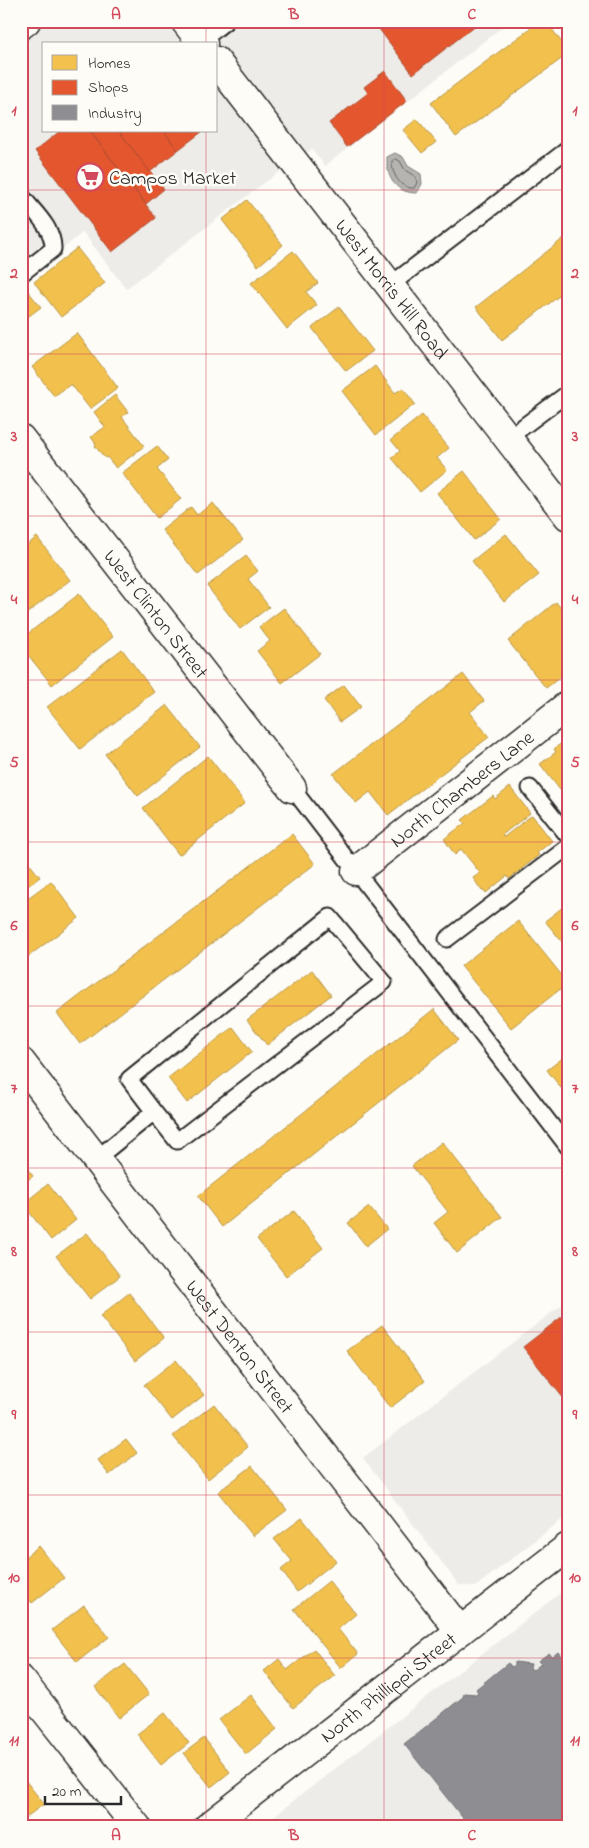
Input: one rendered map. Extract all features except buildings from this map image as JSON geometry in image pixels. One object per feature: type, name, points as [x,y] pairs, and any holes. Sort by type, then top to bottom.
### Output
[{"type":"street","points":[[21,25],[26,21]]},
{"type":"street","name":"West Morris Hill Road","points":[[218,64],[568,516]]},
{"type":"street","name":"West Clinton Street","points":[[21,439],[292,788]]},
{"type":"street","name":"North Chambers Lane","points":[[356,872],[568,705]]},
{"type":"street","name":"West Denton Street","points":[[21,1062],[460,1631]]},
{"type":"street","name":"North Phillippi Street","points":[[208,1827],[460,1631],[565,1556]]},
{"type":"street","points":[[21,1680],[138,1827]]},
{"type":"lane","points":[[201,42],[226,21]]},
{"type":"lane","points":[[390,286],[568,149]]},
{"type":"lane","points":[[21,195],[50,231],[53,239],[53,248],[21,274]]},
{"type":"lane","points":[[508,438],[568,393]]},
{"type":"lane","points":[[292,788],[568,1147]]},
{"type":"lane","points":[[530,788],[568,836]]},
{"type":"lane","points":[[447,939],[568,847]]},
{"type":"lane","points":[[330,916],[384,982],[177,1141],[154,1112],[129,1079],[330,916]]},
{"type":"lane","points":[[96,1159],[154,1112]]},
{"type":"shaded area","points":[[21,21],[510,21],[325,166],[312,149],[268,180],[126,289],[83,232],[21,283]]},
{"type":"shaded area","points":[[568,1300],[568,1515],[475,1587],[459,1585],[363,1458]]},
{"type":"shaded area","points":[[568,1587],[568,1827],[260,1827]]},
{"type":"water","points":[[395,153],[403,157],[408,166],[421,174],[422,184],[417,193],[403,190],[390,177],[387,157]]},
{"type":"place","name":"Campos Market","points":[[90,177]]}]
